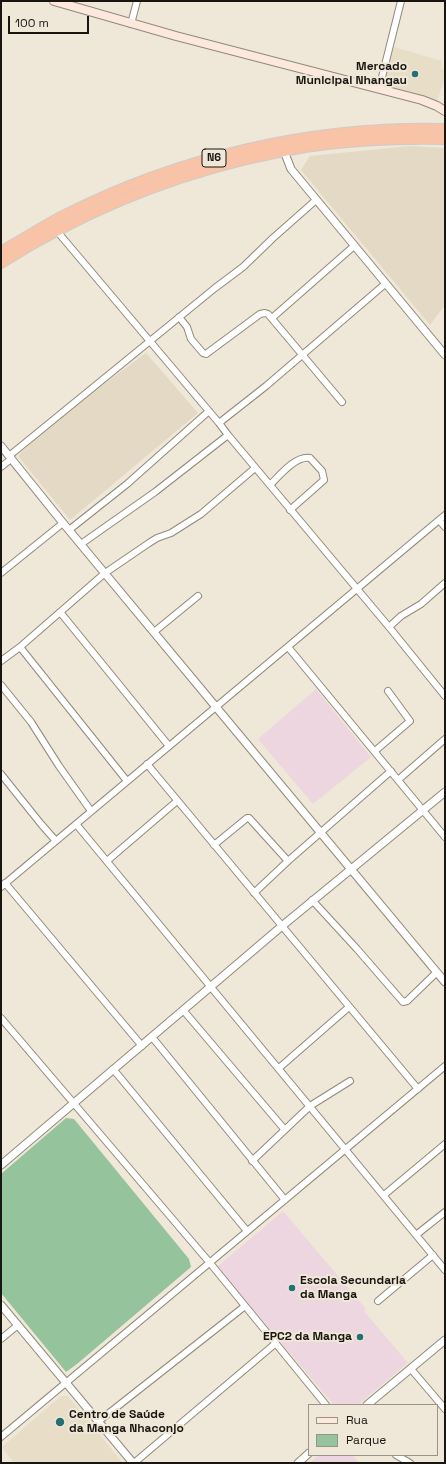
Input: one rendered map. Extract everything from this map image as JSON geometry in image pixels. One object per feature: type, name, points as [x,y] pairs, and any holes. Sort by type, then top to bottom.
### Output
[{"type":"highway","name":"N6","points":[[1,252],[62,217],[112,195],[166,174],[236,152],[284,141],[341,133],[445,129]]},
{"type":"highway","name":"N6","points":[[1,263],[56,230],[112,203],[149,188],[205,170],[284,151],[313,146],[354,142],[445,139]]},
{"type":"main road","points":[[54,1],[131,24],[422,100],[438,106],[445,112]]},
{"type":"street","points":[[131,24],[137,1]]},
{"type":"street","points":[[379,89],[401,1]]},
{"type":"street","points":[[284,151],[291,169],[445,355]]},
{"type":"street","points":[[1,467],[10,457],[179,317],[243,267],[316,200]]},
{"type":"street","points":[[56,230],[209,411],[445,696]]},
{"type":"street","points":[[272,318],[354,246]]},
{"type":"street","points":[[219,423],[385,284]]},
{"type":"street","points":[[179,317],[187,327],[191,339],[203,353],[206,354],[260,314],[265,313],[272,318],[277,326],[342,402]]},
{"type":"street","points":[[69,530],[127,484],[209,411]]},
{"type":"street","points":[[81,544],[155,492],[228,435]]},
{"type":"street","points":[[1,446],[69,530],[445,982]]},
{"type":"street","points":[[270,486],[290,465],[304,458],[310,458],[322,471],[324,480],[290,510]]},
{"type":"street","points":[[1,661],[20,647],[105,573],[157,538],[171,533],[201,514],[255,468]]},
{"type":"street","points":[[142,1046],[3,885],[445,515]]},
{"type":"street","points":[[439,520],[445,528]]},
{"type":"street","points":[[2,571],[63,522]]},
{"type":"street","points":[[389,627],[401,616],[421,604],[445,583]]},
{"type":"street","points":[[154,632],[198,596]]},
{"type":"street","points":[[60,612],[169,746]]},
{"type":"street","points":[[20,647],[127,781]]},
{"type":"street","points":[[288,647],[445,836]]},
{"type":"street","points":[[1,685],[31,722],[58,766],[92,811]]},
{"type":"street","points":[[375,751],[410,721],[388,691]]},
{"type":"street","points":[[398,780],[445,739]]},
{"type":"street","points":[[147,764],[418,1089]]},
{"type":"street","points":[[254,893],[320,832],[391,771]]},
{"type":"street","points":[[1,774],[56,841]]},
{"type":"street","points":[[1,1165],[312,900],[445,792]]},
{"type":"street","points":[[107,861],[177,801]]},
{"type":"street","points":[[214,845],[233,828],[249,818],[288,861]]},
{"type":"street","points":[[76,824],[444,1268]]},
{"type":"street","points":[[312,900],[403,1002],[405,1003],[437,972]]},
{"type":"street","points":[[278,1068],[349,1007]]},
{"type":"street","points":[[183,1010],[285,1130]]},
{"type":"street","points":[[1,1018],[210,1263],[325,1404]]},
{"type":"street","points":[[152,1037],[284,1200]]},
{"type":"street","points":[[1,1437],[445,1066]]},
{"type":"street","points":[[113,1070],[247,1232]]},
{"type":"street","points":[[252,1161],[310,1106],[350,1081]]},
{"type":"street","points":[[384,1195],[445,1144]]},
{"type":"street","points":[[416,1235],[445,1212]]},
{"type":"street","points":[[378,1301],[433,1255]]},
{"type":"street","points":[[1,1305],[134,1463],[276,1344]]},
{"type":"street","points":[[98,1422],[245,1306]]},
{"type":"street","points":[[1,1339],[18,1325]]},
{"type":"street","points":[[368,1404],[445,1340]]},
{"type":"street","points":[[411,1368],[445,1409]]},
{"type":"street","points":[[298,1463],[308,1455]]},
{"type":"street","points":[[398,1456],[410,1463]]},
{"type":"shaded area","name":"Mercado Municipal Nhangau","points":[[394,47],[442,61],[441,68],[445,70],[445,79],[437,101],[382,84]]},
{"type":"shaded area","points":[[410,146],[445,148],[445,305],[430,325],[301,170],[310,156]]},
{"type":"shaded area","points":[[146,353],[198,413],[70,520],[18,456],[43,431],[71,408]]},
{"type":"shaded area","points":[[316,689],[371,757],[313,804],[258,739]]},
{"type":"shaded area","name":"Escola Secundaria da Manga","points":[[283,1211],[366,1309],[364,1311],[408,1363],[359,1404],[333,1404],[217,1267]]},
{"type":"shaded area","name":"Centro de Saúde da Manga Nhaconjo","points":[[61,1396],[68,1396],[123,1463],[14,1463],[2,1447]]},
{"type":"shaded area","points":[[318,1456],[354,1456],[359,1463],[309,1463]]},
{"type":"green space","points":[[66,1118],[74,1119],[189,1259],[191,1267],[66,1372],[1,1293],[1,1174]]},
{"type":"place","name":"Mercado Municipal Nhangau","points":[[415,74]]},
{"type":"place","name":"Escola Secundaria da Manga","points":[[292,1288]]},
{"type":"place","name":"EPC2 da Manga","points":[[360,1337]]},
{"type":"place","name":"Centro de Saúde da Manga Nhaconjo","points":[[60,1422]]}]
